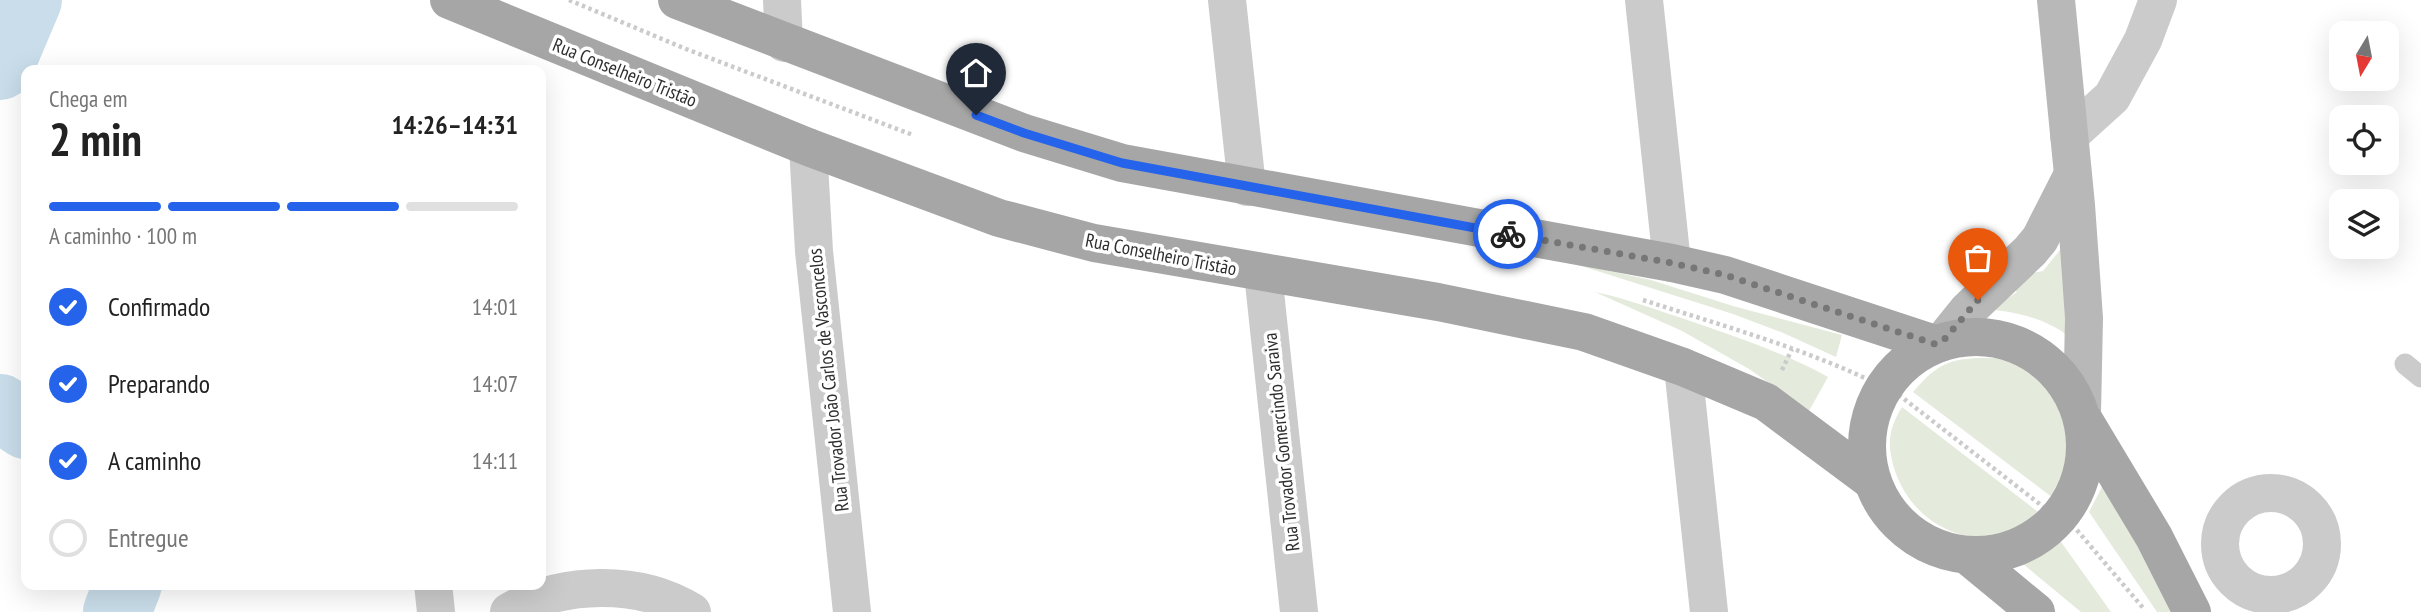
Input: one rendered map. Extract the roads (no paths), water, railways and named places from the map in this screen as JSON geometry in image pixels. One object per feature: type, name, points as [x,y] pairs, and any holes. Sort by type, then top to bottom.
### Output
[{"type":"main road","name":"Rua Conselheiro Tristão","points":[[449,0],[807,147],[999,218],[1094,243],[1438,302],[1584,332],[1683,367],[1766,402],[1872,481]]},
{"type":"main road","points":[[677,0],[1024,133],[1122,163],[1672,263],[1725,275],[1939,343]]},
{"type":"main road","points":[[2056,0],[2084,318],[2082,415],[2087,454],[2078,488],[2059,519],[2033,540],[2001,553],[1967,555],[1936,548],[1908,532],[1886,509],[1872,481],[1866,457],[1872,408],[1883,386],[1906,361],[1939,343],[1977,336],[2011,341],[2042,358],[2066,381],[2082,415],[2154,537],[2192,612]]},
{"type":"main road","points":[[1939,343],[1968,310],[2040,239],[2072,176]]},
{"type":"main road","points":[[1967,555],[2036,612]]},
{"type":"street","points":[[782,0],[784,43]]},
{"type":"street","points":[[1227,0],[1247,187]]},
{"type":"street","points":[[1644,0],[1672,263]]},
{"type":"street","points":[[2069,136],[2112,97],[2143,40],[2158,0]]},
{"type":"street","name":"Rua Trovador João Carlos de Vasconcelos","points":[[807,147],[814,251],[852,612]]},
{"type":"street","name":"Rua Trovador Gomercindo Saraiva","points":[[1263,273],[1299,612]]},
{"type":"street","points":[[1683,367],[1709,612]]},
{"type":"street","points":[[509,612],[546,597],[596,588],[640,590],[692,612]]},
{"type":"street","points":[[434,590],[436,612]]},
{"type":"waterway","points":[[0,66],[28,0]]},
{"type":"waterway","points":[[0,408],[21,422]]},
{"type":"waterway","points":[[117,612],[126,590]]}]
